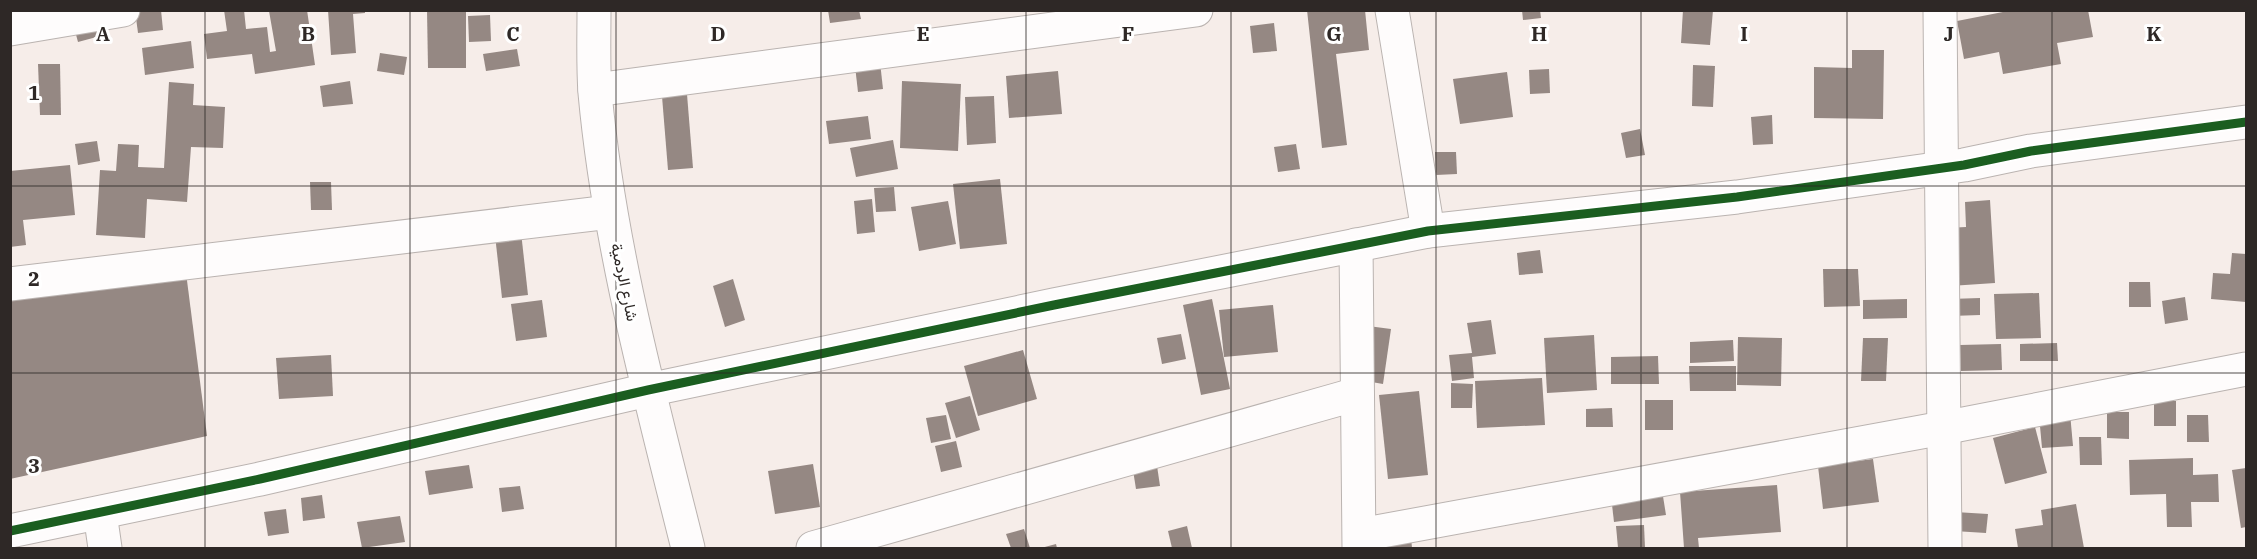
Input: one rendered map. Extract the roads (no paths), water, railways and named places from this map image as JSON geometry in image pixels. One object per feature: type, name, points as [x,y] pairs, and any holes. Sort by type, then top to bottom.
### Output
[{"type":"street","points":[[10,29],[123,10]]},
{"type":"street","name":"شارع الردمية","points":[[594,10],[595,90],[610,212],[648,390],[688,549]]},
{"type":"street","points":[[595,90],[1196,10]]},
{"type":"street","points":[[1392,10],[1428,231]]},
{"type":"street","points":[[1940,10],[1945,549]]},
{"type":"street","points":[[10,531],[260,479],[648,390],[1065,302],[1428,231],[1737,197],[1942,168],[2031,151],[2247,122]]},
{"type":"street","points":[[10,284],[610,212]]},
{"type":"street","points":[[1356,245],[1360,542],[2247,369]]},
{"type":"street","points":[[813,549],[1357,394]]},
{"type":"street","points":[[100,513],[105,549]]}]
